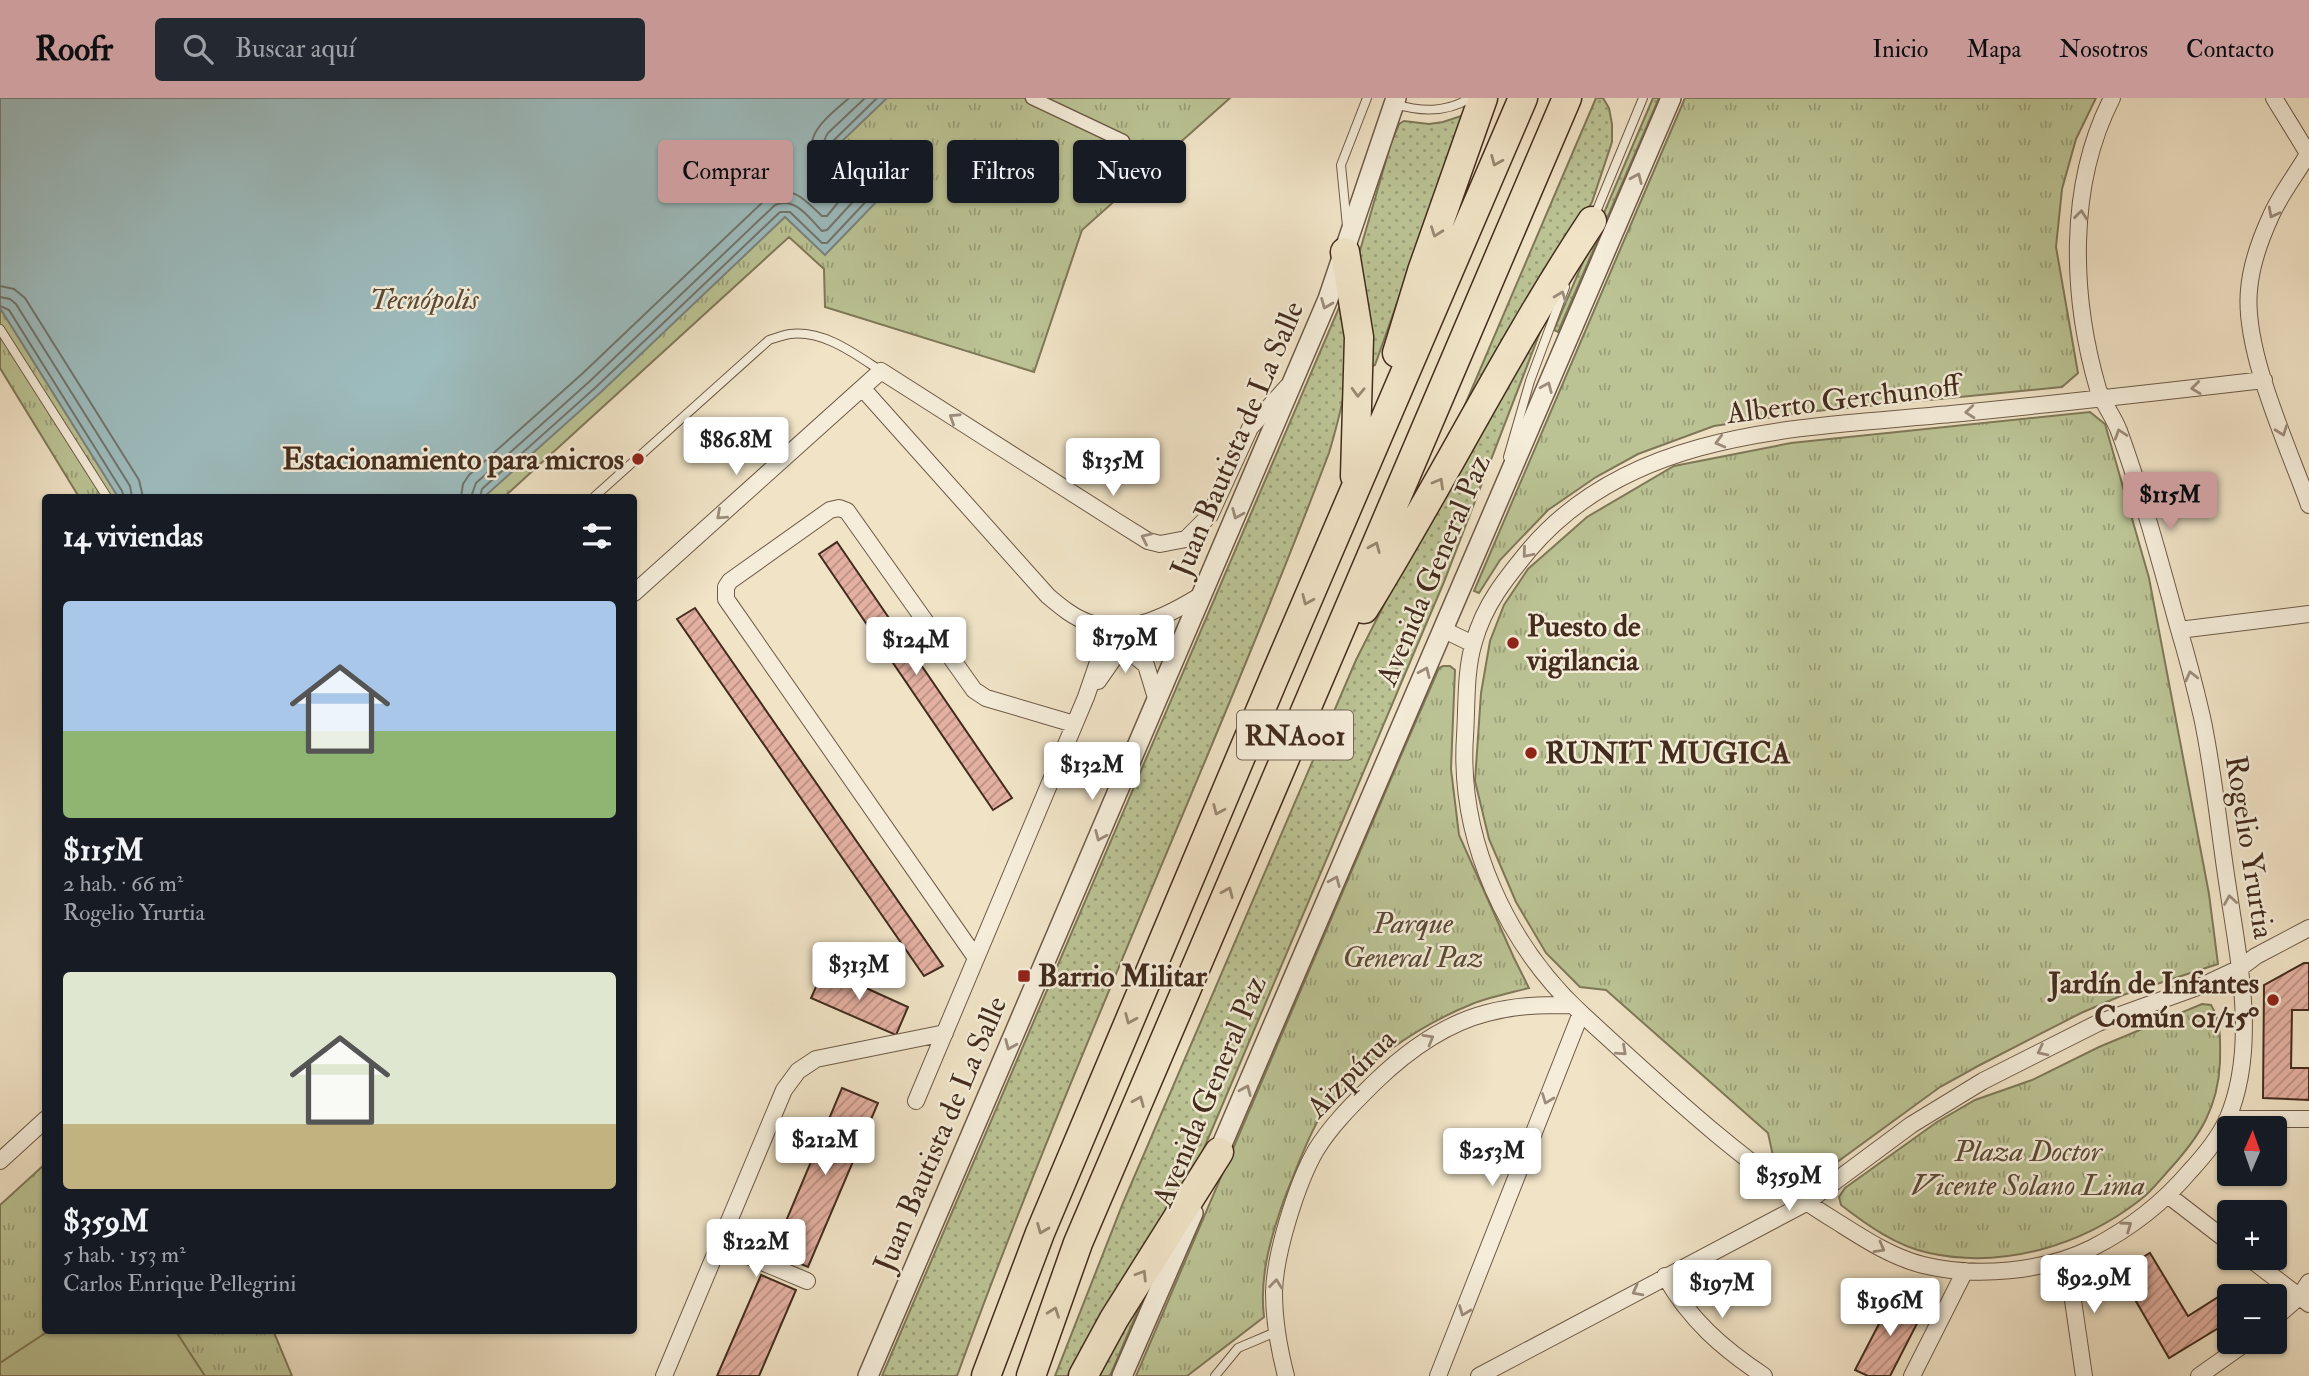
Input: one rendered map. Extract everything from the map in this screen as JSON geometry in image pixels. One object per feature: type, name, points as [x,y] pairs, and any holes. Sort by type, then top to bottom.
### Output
[{"type":"highway","points":[[1354,493],[1422,271],[1483,98]]},
{"type":"highway","name":"RNA001","points":[[986,1376],[1046,1220],[1268,690],[1523,98]]},
{"type":"highway","name":"Avenida General Paz","points":[[1031,1376],[1079,1243],[1567,98]]},
{"type":"highway","points":[[1315,688],[1398,555],[1556,276],[1592,221]]},
{"type":"highway","points":[[1347,246],[1359,337],[1354,493]]},
{"type":"highway","points":[[1083,1376],[1114,1319],[1219,1152]]},
{"type":"street","points":[[1032,98],[1121,140]]},
{"type":"street","name":"Avenida General Paz","points":[[1122,1376],[1671,98]]},
{"type":"street","name":"Rogelio Yrurtia","points":[[2112,98],[2095,131],[2084,188],[2077,253],[2083,323],[2100,400],[2115,419],[2179,630],[2203,720],[2240,968],[2244,1019],[2240,1082],[2228,1116]]},
{"type":"street","points":[[2274,98],[2309,155],[2271,215],[2255,257],[2249,290],[2250,332],[2264,380],[2309,505]]},
{"type":"street","name":"Juan Bautista de La Salle","points":[[868,1376],[1296,377],[1328,299],[1395,101]]},
{"type":"street","points":[[637,590],[881,371],[1148,541],[1160,544],[1186,539],[1210,515],[1250,428],[1296,377]]},
{"type":"street","name":"Alberto Gerchunoff","points":[[1576,1009],[1522,946],[1490,881],[1469,820],[1463,766],[1473,644],[1497,588],[1552,523],[1601,486],[1660,460],[1725,440],[1787,429],[2100,400],[2264,380]]},
{"type":"street","points":[[863,389],[1048,597],[1070,614],[1090,624],[1110,627],[1133,625],[1165,617],[1203,594]]},
{"type":"street","points":[[976,958],[726,599],[726,587],[730,581],[830,510],[839,508],[847,511],[974,690],[986,698],[1074,724]]},
{"type":"street","points":[[2179,630],[2309,614]]},
{"type":"street","points":[[916,1101],[1086,697],[1110,627]]},
{"type":"street","points":[[1444,630],[1473,644]]},
{"type":"street","points":[[1086,697],[1114,658],[1122,654],[1135,656],[1146,665],[1157,701]]},
{"type":"street","points":[[1479,1376],[1806,1203],[1911,1125],[1983,1081],[2098,1023],[2206,984],[2240,968],[2256,956],[2309,928]]},
{"type":"street","name":"Aizpúrua","points":[[1286,1376],[1274,1290],[1290,1211],[1317,1149],[1340,1116],[1390,1068],[1420,1044],[1452,1026],[1485,1013],[1520,1006],[1576,1009]]},
{"type":"street","points":[[1438,1376],[1576,1009]]},
{"type":"street","name":"Rogelio Yrurtia","points":[[1576,1009],[1702,1123],[1806,1203],[1889,1253],[1917,1264],[1965,1271],[2020,1268],[2067,1259],[2114,1236],[2169,1196],[2204,1155],[2217,1135]]},
{"type":"street","points":[[664,1376],[784,1090],[798,1071],[816,1059],[945,1033]]},
{"type":"street","points":[[2287,1119],[2309,1119]]},
{"type":"street","points":[[0,1161],[42,1123]]},
{"type":"street","points":[[2169,1196],[2217,1233]]},
{"type":"street","points":[[719,1244],[807,1281]]},
{"type":"street","points":[[2067,1259],[2084,1376]]},
{"type":"street","points":[[2264,1270],[2304,1301]]},
{"type":"street","points":[[1912,1376],[1965,1271]]},
{"type":"street","points":[[1665,1276],[1677,1297],[1725,1349],[1764,1376]]},
{"type":"street","points":[[2287,1311],[2304,1301],[2309,1282]]},
{"type":"street","points":[[2199,1376],[2230,1354]]},
{"type":"lane","points":[[1347,246],[1341,165],[1367,98]]},
{"type":"lane","points":[[1395,101],[1412,109],[1440,110],[1470,98]]},
{"type":"lane","points":[[1572,270],[1643,98]]},
{"type":"lane","points":[[1489,524],[1530,381],[1567,282]]},
{"type":"lane","points":[[0,329],[105,494]]},
{"type":"lane","points":[[597,494],[769,340],[790,334],[813,335],[850,351],[881,371]]},
{"type":"lane","points":[[1215,1376],[1238,1348],[1278,1331]]},
{"type":"green space","name":"Tecnópolis","points":[[0,98],[1230,98],[1183,140],[1073,140],[1073,203],[1112,203],[1082,230],[1034,372],[825,307],[824,269],[789,237],[507,494],[77,494],[0,368]]},
{"type":"green space","points":[[1596,98],[1603,98],[1609,108],[1612,142],[1592,202],[1453,433]]},
{"type":"green space","points":[[1653,98],[1659,98],[1558,332],[1554,330]]},
{"type":"green space","points":[[1685,98],[2096,98],[2076,139],[2062,189],[2056,247],[2078,373],[2062,387],[1806,412],[1714,426],[1638,454],[1596,477],[1548,510],[1500,560],[1479,593],[1474,591]]},
{"type":"green space","points":[[1464,115],[1375,365],[1371,367],[1359,254],[1391,143],[1399,124],[1404,121],[1429,124]]},
{"type":"green space","points":[[1341,303],[1347,344],[1346,379],[1329,453],[1237,684],[1046,1144],[957,1376],[882,1376]]},
{"type":"green space","points":[[1547,314],[1444,582],[1202,1153],[1132,1264],[1071,1376],[1055,1376],[1123,1203],[1356,660],[1399,575]]},
{"type":"green space","points":[[2090,412],[2105,424],[2149,578],[2209,894],[2218,964],[2123,995],[2081,1013],[1978,1066],[1940,1087],[1822,1173],[1804,1178],[1773,1156],[1768,1133],[1606,990],[1580,987],[1546,953],[1516,902],[1489,839],[1475,781],[1481,693],[1490,641],[1504,605],[1528,569],[1587,517],[1674,466],[1791,443]]},
{"type":"green space","name":"Parque General Paz","points":[[1450,666],[1455,670],[1451,769],[1459,835],[1529,988],[1479,1002],[1452,1013],[1410,1036],[1352,1080],[1317,1122],[1285,1197],[1267,1256],[1263,1286],[1264,1317],[1187,1376],[1136,1376],[1399,760],[1439,668]]},
{"type":"green space","name":"Plaza Doctor Vicente Solano Lima","points":[[2202,1004],[2211,1005],[2215,1012],[2220,1040],[2219,1078],[2205,1120],[2190,1145],[2148,1193],[2093,1230],[2040,1250],[1985,1258],[1957,1257],[1929,1253],[1905,1245],[1872,1227],[1841,1205],[1839,1197],[1845,1188],[1937,1122],[1975,1100],[2032,1080],[2099,1047]]},
{"type":"green space","points":[[42,1167],[42,1334],[275,1334],[292,1376],[0,1376],[0,1205]]},
{"type":"green space","points":[[1145,1294],[1110,1376],[1095,1376]]},
{"type":"green space","points":[[44,1334],[178,1334],[205,1376],[0,1376],[0,1363]]},
{"type":"water","name":"Tecnópolis","points":[[0,98],[887,98],[843,140],[807,140],[807,203],[875,203],[825,255],[785,217],[601,392],[487,494],[116,494],[0,308]]},
{"type":"building","points":[[837,542],[1012,798],[993,810],[819,554]]},
{"type":"building","points":[[695,608],[943,966],[924,976],[677,619]]},
{"type":"building","points":[[2304,963],[2309,963],[2309,1010],[2292,1010],[2291,1068],[2309,1068],[2309,1100],[2263,1098],[2264,985]]},
{"type":"building","points":[[824,969],[908,1007],[896,1035],[811,998]]},
{"type":"building","points":[[842,1088],[878,1103],[808,1267],[773,1252]]},
{"type":"building","points":[[2150,1253],[2188,1316],[2217,1298],[2217,1329],[2169,1358],[2119,1272]]},
{"type":"building","points":[[761,1275],[796,1290],[759,1376],[717,1376]]},
{"type":"building","points":[[1883,1286],[1895,1293],[1885,1312],[1873,1305]]},
{"type":"building","points":[[1895,1293],[1925,1308],[1890,1376],[1868,1376],[1855,1370]]},
{"type":"place","name":"Estacionamiento para micros","points":[[638,459]]},
{"type":"place","name":"Puesto de vigilancia","points":[[1513,643]]},
{"type":"place","name":"RUNIT MUGICA","points":[[1531,753]]},
{"type":"place","name":"Barrio Militar","points":[[1024,976]]},
{"type":"place","name":"Jardín de Infantes Común 01/15°","points":[[2273,1000]]}]
